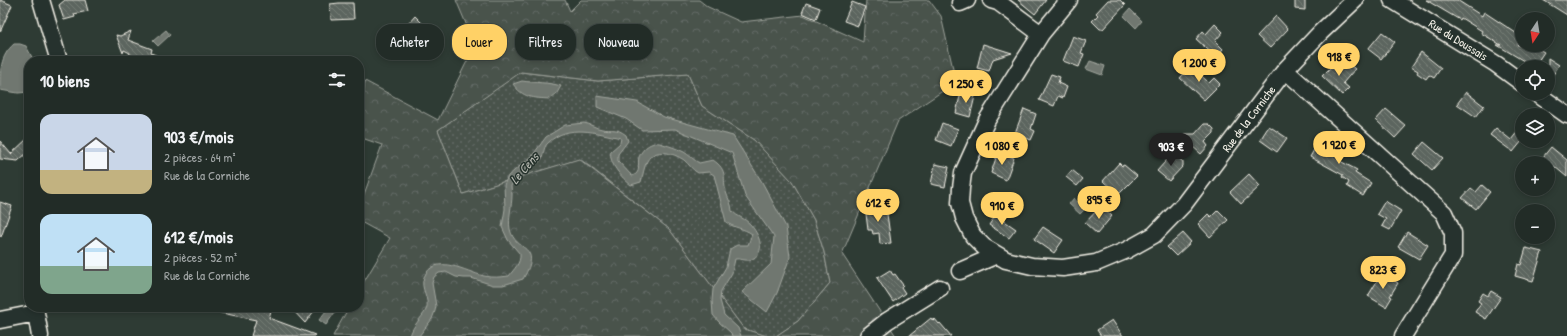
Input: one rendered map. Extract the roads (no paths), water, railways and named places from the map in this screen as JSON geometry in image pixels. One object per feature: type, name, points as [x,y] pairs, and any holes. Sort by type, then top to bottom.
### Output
[{"type":"street","points":[[41,0],[58,56]]},
{"type":"street","points":[[991,0],[998,2],[1041,34]]},
{"type":"street","name":"Rue de la Corniche","points":[[1069,0],[1041,34],[987,120],[963,173],[960,188],[960,203],[964,218],[973,236],[984,247],[1006,260],[1032,266],[1063,268],[1096,262],[1127,250],[1154,235],[1184,204],[1285,70],[1321,32],[1355,0]]},
{"type":"street","name":"Rue du Doussais","points":[[1392,0],[1496,64],[1515,78]]},
{"type":"street","points":[[1285,70],[1444,213],[1453,233],[1453,255],[1403,336]]},
{"type":"street","points":[[1546,100],[1567,115]]},
{"type":"street","points":[[960,271],[997,255]]},
{"type":"street","points":[[868,336],[887,321],[940,288]]},
{"type":"street","points":[[0,320],[28,312]]},
{"type":"street","points":[[35,312],[40,336]]},
{"type":"water","points":[[1130,9],[1142,21],[1136,28],[1124,16]]},
{"type":"water","points":[[166,30],[170,35],[158,46],[153,41]]},
{"type":"water","points":[[14,44],[20,44],[26,46],[31,56],[24,56],[24,92],[0,90],[3,59]]},
{"type":"water","points":[[1090,61],[1105,66],[1102,75],[1086,69]]},
{"type":"water","points":[[522,81],[561,86],[557,93],[550,99],[538,98],[525,95],[513,84]]},
{"type":"water","points":[[597,96],[637,102],[664,117],[733,136],[762,182],[786,227],[790,257],[777,293],[767,312],[742,292],[771,264],[774,237],[745,196],[732,153],[675,129],[642,130],[626,119],[597,107]]},
{"type":"water","name":"Le Cens","points":[[584,123],[605,130],[617,130],[626,135],[628,141],[618,154],[618,161],[632,176],[638,171],[639,157],[643,150],[649,145],[656,143],[682,151],[699,163],[713,160],[721,168],[732,211],[750,224],[759,238],[760,243],[759,253],[756,257],[750,260],[735,259],[732,273],[721,291],[720,300],[724,315],[738,328],[741,336],[732,336],[731,333],[713,315],[713,289],[726,267],[730,249],[737,245],[748,245],[752,234],[726,222],[714,175],[709,172],[698,173],[680,157],[659,153],[650,157],[647,161],[641,182],[631,185],[620,174],[614,165],[611,156],[611,151],[620,143],[621,138],[593,132],[574,131],[564,133],[548,143],[541,160],[521,174],[511,186],[512,195],[509,221],[510,229],[513,237],[526,250],[531,259],[529,268],[523,279],[503,285],[493,285],[471,278],[456,277],[446,272],[439,273],[434,277],[432,283],[436,306],[432,319],[419,336],[410,336],[427,306],[423,286],[424,277],[429,270],[435,266],[451,266],[487,277],[509,276],[518,263],[520,254],[508,240],[502,227],[505,209],[504,185],[508,176],[532,156],[546,137],[565,125]]},
{"type":"water","points":[[1074,198],[1085,209],[1080,214],[1069,204]]},
{"type":"water","points":[[325,312],[335,312],[326,325],[319,320]]}]
